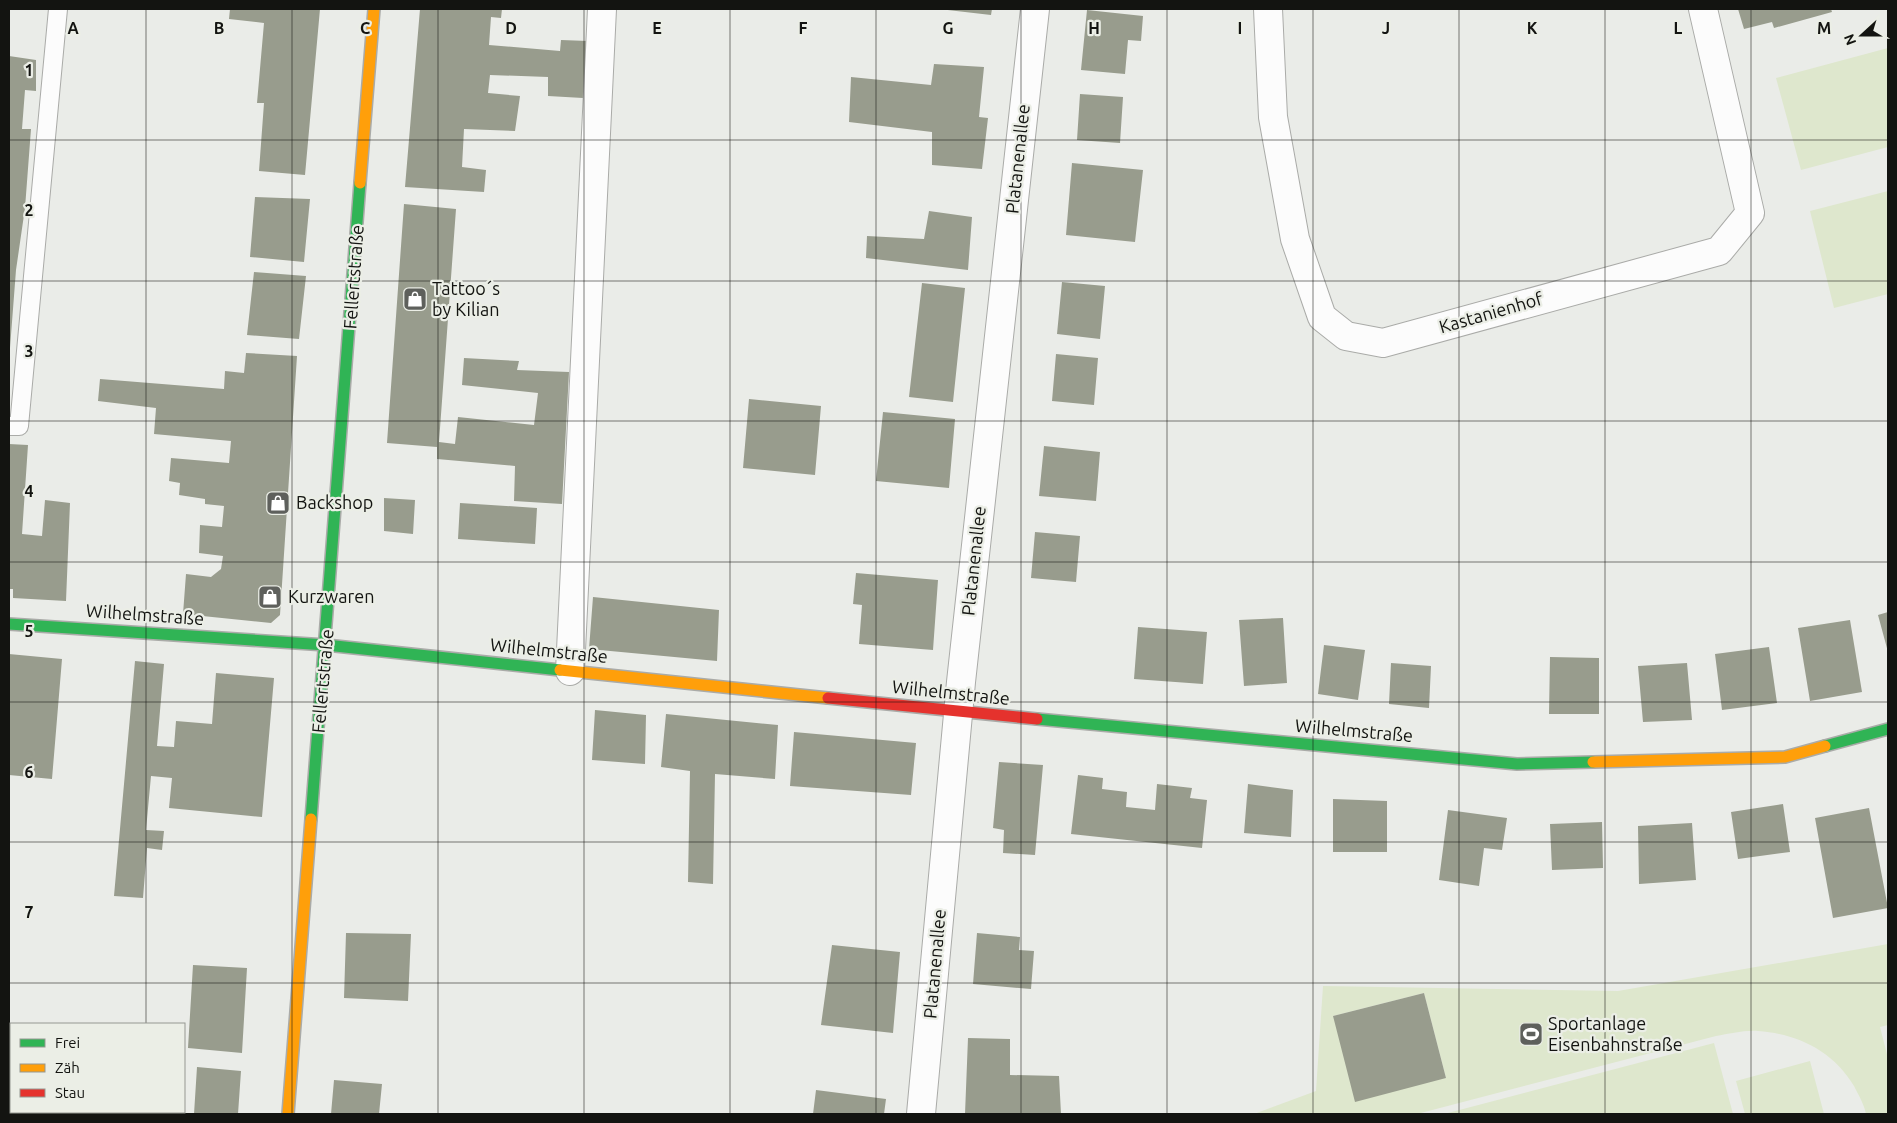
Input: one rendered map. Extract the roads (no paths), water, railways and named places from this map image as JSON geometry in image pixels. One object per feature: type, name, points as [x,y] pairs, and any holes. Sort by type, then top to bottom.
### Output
[{"type":"street","name":"Fellertstraße","points":[[288,1114],[374,9]]},
{"type":"street","points":[[570,671],[602,9]]},
{"type":"street","name":"Platanenallee","points":[[921,1114],[958,712],[1034,9]]},
{"type":"street","name":"Kastanienhof","points":[[1268,9],[1273,118],[1295,239],[1322,317],[1346,336],[1383,343],[1719,251],[1750,213],[1703,9]]},
{"type":"street","name":"Wilhelmstraße","points":[[9,624],[326,645],[958,712],[1517,764],[1785,757],[1888,730]]},
{"type":"lane","points":[[9,426],[19,426],[58,9]]},
{"type":"place","name":"Tattoo´s by Kilian","points":[[415,299]]},
{"type":"place","name":"Backshop","points":[[278,503]]},
{"type":"place","name":"Kurzwaren","points":[[270,597]]},
{"type":"place","name":"Sportanlage Eisenbahnstraße","points":[[1531,1034]]}]
